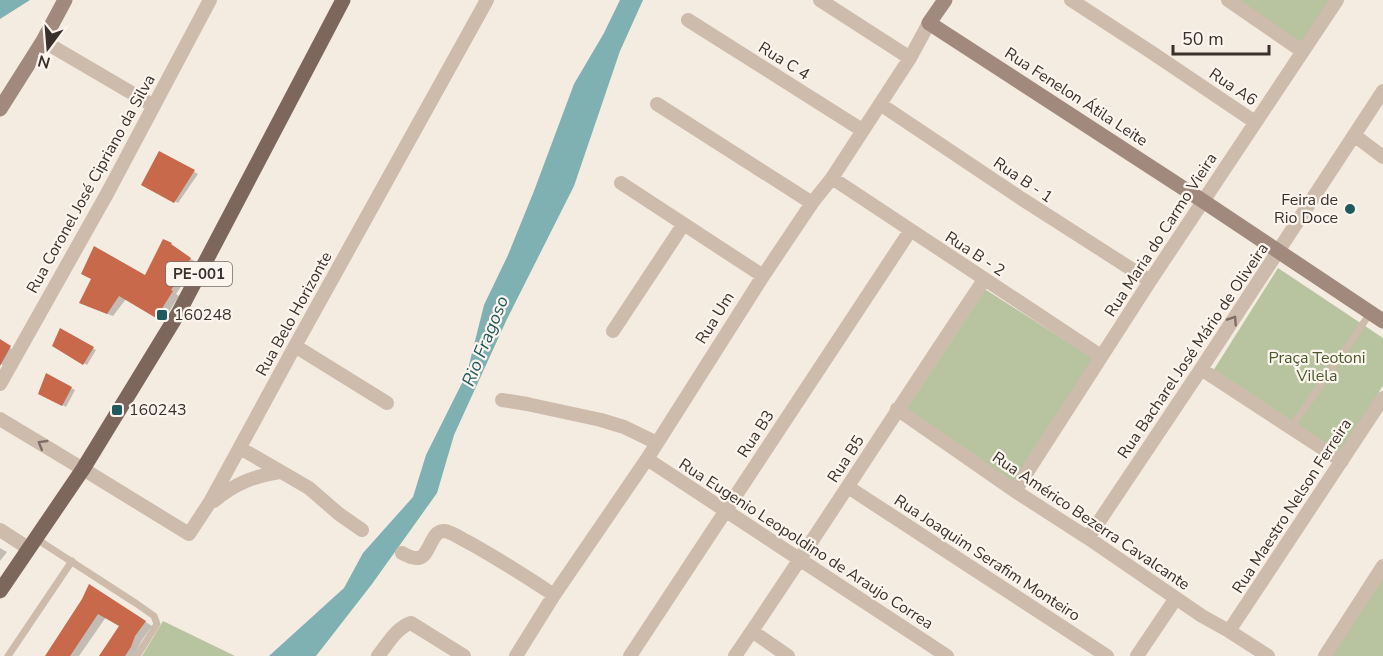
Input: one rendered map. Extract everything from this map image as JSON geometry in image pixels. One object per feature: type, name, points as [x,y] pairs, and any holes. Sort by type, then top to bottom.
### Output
[{"type":"main road","name":"PE-001","points":[[0,591],[83,469],[179,312],[344,0]]},
{"type":"street","points":[[0,109],[43,41],[65,0]]},
{"type":"street","name":"Rua Coronel José Cipriano da Silva","points":[[0,384],[108,192],[210,0]]},
{"type":"street","name":"Rua Belo Horizonte","points":[[83,469],[189,534],[205,511],[487,0]]},
{"type":"street","points":[[820,0],[910,58]]},
{"type":"street","name":"Rua Um","points":[[516,656],[554,595],[647,459],[763,276],[812,203],[832,178],[945,0]]},
{"type":"street","name":"Rua A6","points":[[1071,0],[1255,122]]},
{"type":"street","points":[[1228,0],[1302,51]]},
{"type":"street","name":"Rua Maria do Carmo Vieira","points":[[1015,491],[1150,281],[1337,0]]},
{"type":"street","name":"Rua C 4","points":[[688,20],[862,130]]},
{"type":"street","name":"Rua Fenelon Átila Leite","points":[[929,24],[1377,316]]},
{"type":"street","points":[[43,41],[154,106]]},
{"type":"street","name":"Rua Bacharel José Mário de Oliveira","points":[[1088,538],[1279,252],[1383,91]]},
{"type":"street","points":[[657,104],[812,203]]},
{"type":"street","name":"Rua B - 1","points":[[880,104],[1150,281]]},
{"type":"street","points":[[1354,135],[1383,157]]},
{"type":"street","name":"Rua B - 2","points":[[832,178],[1101,356]]},
{"type":"street","points":[[621,183],[763,276]]},
{"type":"street","points":[[613,331],[683,225]]},
{"type":"street","name":"Rua B3","points":[[630,656],[910,231]]},
{"type":"street","name":"Rua B5","points":[[735,656],[984,280]]},
{"type":"street","points":[[295,346],[387,403]]},
{"type":"street","points":[[1201,369],[1342,461]]},
{"type":"street","name":"Rua Maestro Nelson Ferreira","points":[[1229,631],[1383,398]]},
{"type":"street","points":[[502,400],[601,420],[624,427],[657,443]]},
{"type":"street","name":"Rua Américo Bezerra Cavalcante","points":[[897,409],[1202,616],[1268,656]]},
{"type":"street","points":[[0,419],[83,469]]},
{"type":"street","points":[[240,448],[309,488],[362,530]]},
{"type":"street","name":"Rua Eugenio Leopoldino de Araujo Correa","points":[[647,459],[947,656]]},
{"type":"street","points":[[205,511],[226,491],[239,484],[266,474],[280,472]]},
{"type":"street","name":"Rua Joaquim Serafim Monteiro","points":[[848,487],[1107,656]]},
{"type":"street","points":[[0,530],[32,543]]},
{"type":"street","points":[[402,553],[420,558],[438,533],[443,531],[452,533],[554,595]]},
{"type":"street","points":[[1325,656],[1383,566]]},
{"type":"street","points":[[1137,656],[1176,598]]},
{"type":"street","points":[[378,656],[406,624],[411,622],[464,656]]},
{"type":"street","points":[[752,631],[788,656]]},
{"type":"lane","points":[[1291,428],[1377,316]]},
{"type":"lane","points":[[32,543],[72,561],[154,616],[157,624],[136,656]]},
{"type":"lane","points":[[8,656],[72,561]]},
{"type":"green space","points":[[1230,0],[1333,0],[1302,47]]},
{"type":"green space","name":"Praça Teotoni Vilela","points":[[1278,268],[1383,338],[1383,385],[1343,455],[1213,371]]},
{"type":"green space","points":[[983,288],[1093,358],[1014,485],[903,413]]},
{"type":"green space","points":[[1383,578],[1383,656],[1332,656]]},
{"type":"green space","points":[[163,621],[235,656],[142,656]]},
{"type":"water","points":[[0,0],[30,0],[0,19]]},
{"type":"water","name":"Rio Fragoso","points":[[620,0],[643,0],[620,51],[574,186],[507,319],[454,435],[437,493],[372,584],[316,656],[269,656],[344,588],[363,553],[413,497],[426,455],[467,373],[484,305],[508,255],[574,84],[604,33]]},
{"type":"building","points":[[159,151],[195,170],[174,203],[141,185]]},
{"type":"building","points":[[163,239],[191,258],[156,318],[119,296],[107,314],[79,303],[91,279],[81,274],[94,246],[145,275]]},
{"type":"building","points":[[60,328],[94,347],[83,365],[52,346]]},
{"type":"building","points":[[0,339],[11,346],[0,366]]},
{"type":"building","points":[[46,373],[72,387],[62,406],[38,394]]},
{"type":"building","points":[[89,584],[146,621],[135,636],[131,647],[125,656],[99,656],[119,626],[98,614],[70,656],[45,656],[82,599]]},
{"type":"place","name":"Feira de Rio Doce","points":[[1350,209]]},
{"type":"place","name":"160248","points":[[162,315]]},
{"type":"place","name":"160243","points":[[117,410]]}]
